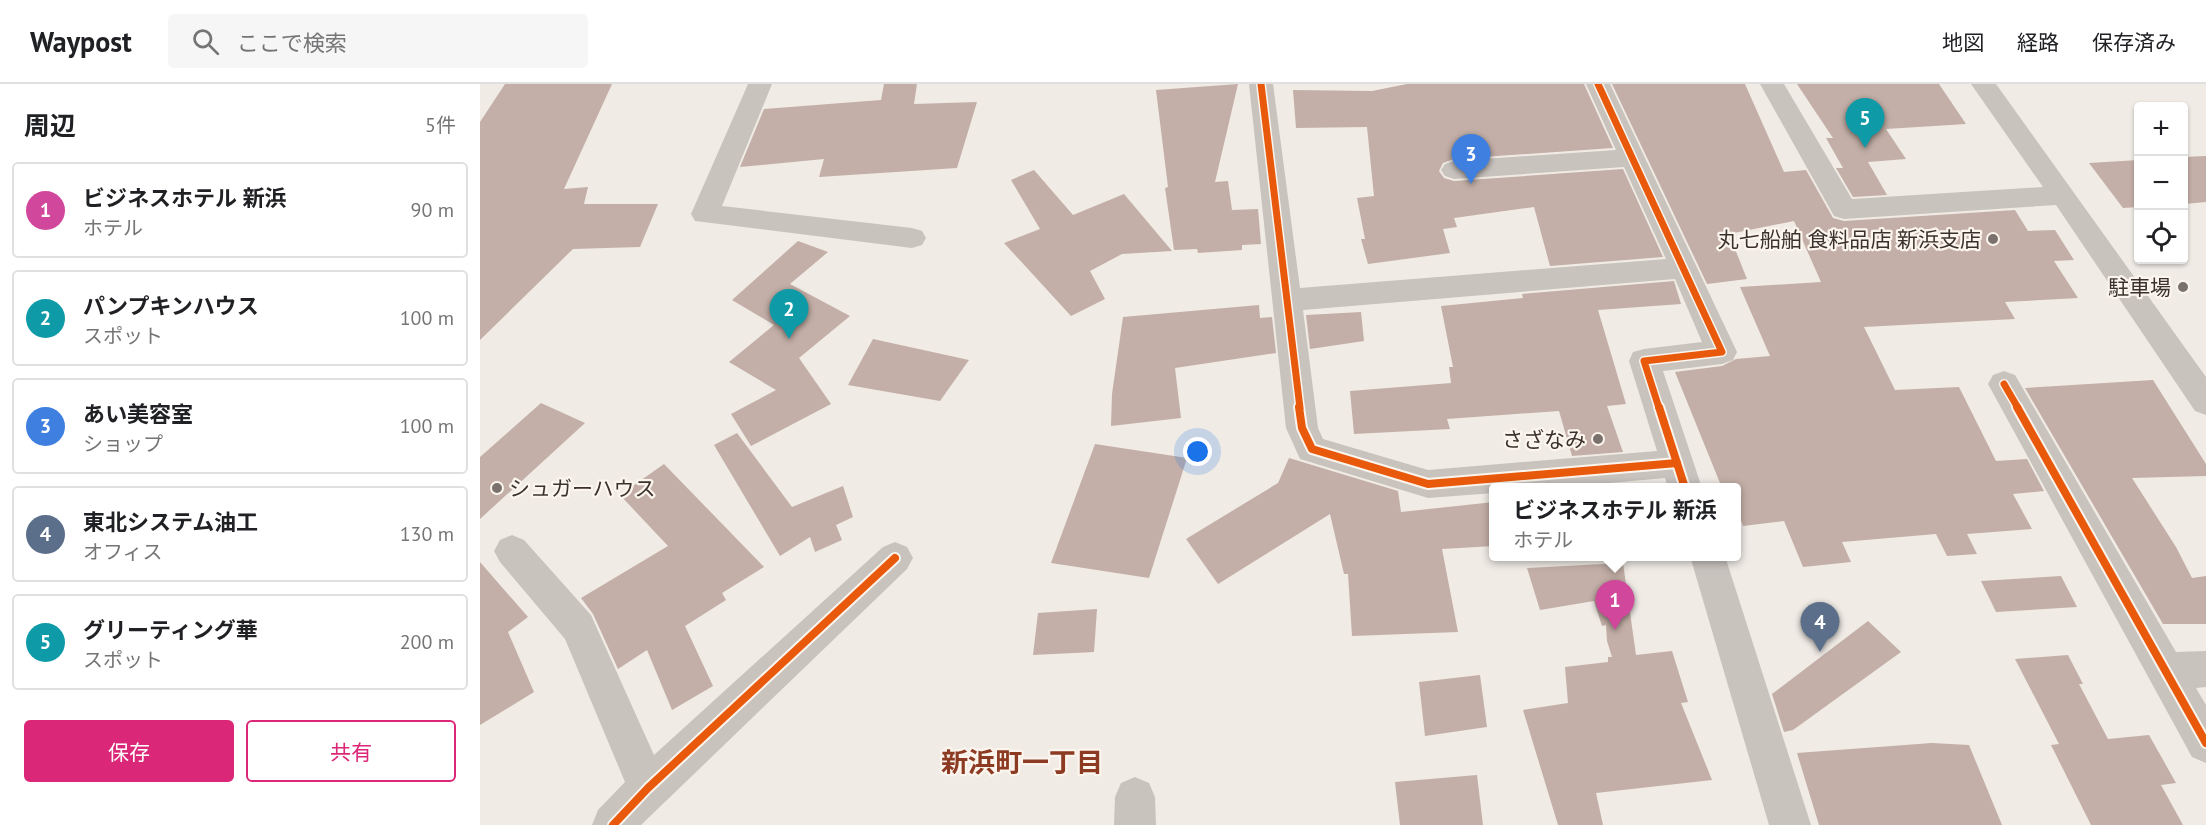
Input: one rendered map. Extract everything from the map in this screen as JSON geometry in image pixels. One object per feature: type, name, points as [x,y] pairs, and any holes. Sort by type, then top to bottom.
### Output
[{"type":"street","points":[[760,84],[705,214],[912,238]]},
{"type":"street","points":[[1261,84],[1302,428],[1312,448],[1428,484],[1681,475],[1644,361],[1722,351],[1598,84]]},
{"type":"street","points":[[1772,84],[1844,210],[2063,195]]},
{"type":"street","points":[[1983,84],[2206,402]]},
{"type":"street","points":[[1454,170],[1634,158]]},
{"type":"street","points":[[1287,300],[1685,268]]},
{"type":"street","points":[[2004,384],[2206,742]]},
{"type":"street","points":[[512,551],[578,627],[648,788]]},
{"type":"street","points":[[613,825],[648,788],[895,558]]},
{"type":"street","points":[[1709,561],[1790,825]]},
{"type":"street","points":[[2165,671],[2206,669]]},
{"type":"building","points":[[505,84],[612,84],[564,189],[588,187],[584,204],[658,204],[640,247],[573,249],[480,340],[480,122]]},
{"type":"building","points":[[884,84],[917,84],[914,104],[977,102],[957,168],[819,177],[824,159],[740,167],[764,109],[881,100]]},
{"type":"building","points":[[1238,84],[1215,182],[1228,181],[1232,210],[1258,209],[1261,244],[1242,245],[1242,250],[1198,253],[1197,249],[1174,250],[1165,188],[1168,187],[1156,90]]},
{"type":"building","points":[[1407,84],[1584,84],[1613,148],[1454,159],[1443,163],[1439,171],[1444,178],[1454,181],[1623,169],[1663,257],[1550,266],[1534,207],[1454,218],[1457,227],[1443,229],[1450,253],[1368,264],[1361,239],[1365,239],[1357,198],[1374,196],[1367,127],[1296,128],[1293,90],[1372,91]]},
{"type":"building","points":[[1612,84],[1745,84],[1784,172],[1806,170],[1833,218],[1844,221],[2015,210],[2028,231],[2055,230],[2074,260],[2054,261],[2078,298],[2005,302],[2015,319],[1864,327],[1895,390],[1959,387],[1996,461],[2027,459],[2044,491],[2013,494],[2032,529],[1967,534],[1977,554],[1947,556],[1936,534],[1842,542],[1851,562],[1803,567],[1784,521],[1743,526],[1741,483],[1720,483],[1675,372],[1722,366],[1736,359],[1770,356],[1740,287],[1821,282],[1794,221],[1729,234],[1747,279],[1707,284]]},
{"type":"building","points":[[1797,84],[1939,84],[1966,124],[1886,129],[1906,159],[1868,162],[1887,195],[1853,197],[1836,168],[1843,168],[1826,138],[1833,138]]},
{"type":"building","points":[[2206,156],[2206,202],[2188,204],[2188,157]]},
{"type":"building","points":[[2134,160],[2134,207],[2123,208],[2089,163]]},
{"type":"building","points":[[1034,170],[1073,215],[1124,194],[1172,251],[1122,254],[1090,271],[1105,299],[1071,316],[1004,243],[1040,229],[1011,180]]},
{"type":"building","points":[[798,241],[828,252],[790,284],[850,316],[799,358],[831,404],[751,446],[731,414],[776,390],[729,362],[774,325],[732,300]]},
{"type":"building","points":[[1674,281],[1681,304],[1598,310],[1626,404],[1607,406],[1623,452],[1572,456],[1559,411],[1447,419],[1450,429],[1354,434],[1350,391],[1451,383],[1449,367],[1453,367],[1441,306],[1523,298],[1522,294]]},
{"type":"building","points":[[1259,305],[1260,318],[1272,317],[1276,353],[1175,368],[1181,418],[1111,426],[1112,394],[1123,317]]},
{"type":"building","points":[[1361,312],[1364,341],[1310,349],[1306,315]]},
{"type":"building","points":[[873,339],[969,360],[940,401],[848,385]]},
{"type":"building","points":[[2153,380],[2206,464],[2206,476],[2132,478],[2176,547],[2192,578],[2206,576],[2206,624],[2163,624],[2025,388]]},
{"type":"building","name":"シュガーハウス","points":[[541,403],[585,423],[480,519],[480,457]]},
{"type":"building","points":[[737,433],[792,507],[843,486],[853,517],[836,525],[842,540],[815,552],[810,537],[780,556],[714,445]]},
{"type":"building","points":[[1095,444],[1187,458],[1149,578],[1051,563]]},
{"type":"building","points":[[1289,458],[1398,491],[1401,512],[1489,503],[1489,546],[1442,549],[1458,632],[1352,636],[1348,574],[1344,574],[1330,514],[1218,584],[1186,539],[1278,483]]},
{"type":"building","points":[[664,464],[764,567],[722,593],[726,600],[685,626],[713,686],[672,710],[647,650],[618,669],[593,614],[581,598],[668,546],[620,495]]},
{"type":"building","points":[[480,562],[528,617],[508,632],[534,692],[480,725]]},
{"type":"building","points":[[1623,563],[1636,655],[1672,651],[1688,702],[1681,703],[1712,780],[1596,793],[1603,825],[1558,825],[1523,710],[1568,703],[1565,667],[1608,662],[1608,657],[1612,657],[1607,641],[1606,625],[1602,626],[1594,601],[1540,610],[1527,568]]},
{"type":"building","points":[[2061,576],[2077,607],[1996,612],[1981,581]]},
{"type":"building","points":[[1097,609],[1094,652],[1033,655],[1038,613]]},
{"type":"building","points":[[1868,621],[1901,652],[1793,730],[1784,732],[1772,694]]},
{"type":"building","points":[[2068,655],[2083,684],[2079,684],[2108,739],[2149,735],[2176,783],[2161,785],[2183,825],[2091,825],[2051,745],[2059,744],[2015,659]]},
{"type":"building","points":[[1480,675],[1487,727],[1425,736],[1419,682]]},
{"type":"building","points":[[1932,743],[1969,745],[2002,825],[1819,825],[1797,753]]},
{"type":"building","points":[[1477,775],[1483,825],[1400,825],[1395,782]]},
{"type":"cycle path","points":[[1261,84],[1302,428],[1312,449],[1428,484],[1677,463]]},
{"type":"cycle path","points":[[1598,84],[1722,352],[1644,361],[1683,483]]},
{"type":"cycle path","points":[[2004,384],[2206,743]]},
{"type":"cycle path","points":[[613,825],[648,788],[895,558]]},
{"type":"place","name":"グリーティング華","points":[[1865,148]]},
{"type":"place","name":"あい美容室","points":[[1471,184]]},
{"type":"place","name":"丸七船舶 食料品店 新浜支店","points":[[1993,239]]},
{"type":"place","name":"駐車場","points":[[2183,287]]},
{"type":"place","name":"パンプキンハウス","points":[[789,339]]},
{"type":"place","name":"さざなみ","points":[[1598,439]]},
{"type":"place","name":"シュガーハウス","points":[[497,488]]},
{"type":"place","name":"ビジネスホテル 新浜","points":[[1615,630]]},
{"type":"place","name":"東北システム油工","points":[[1820,652]]},
{"type":"district","name":"新浜町一丁目","points":[[1022,762]]}]
